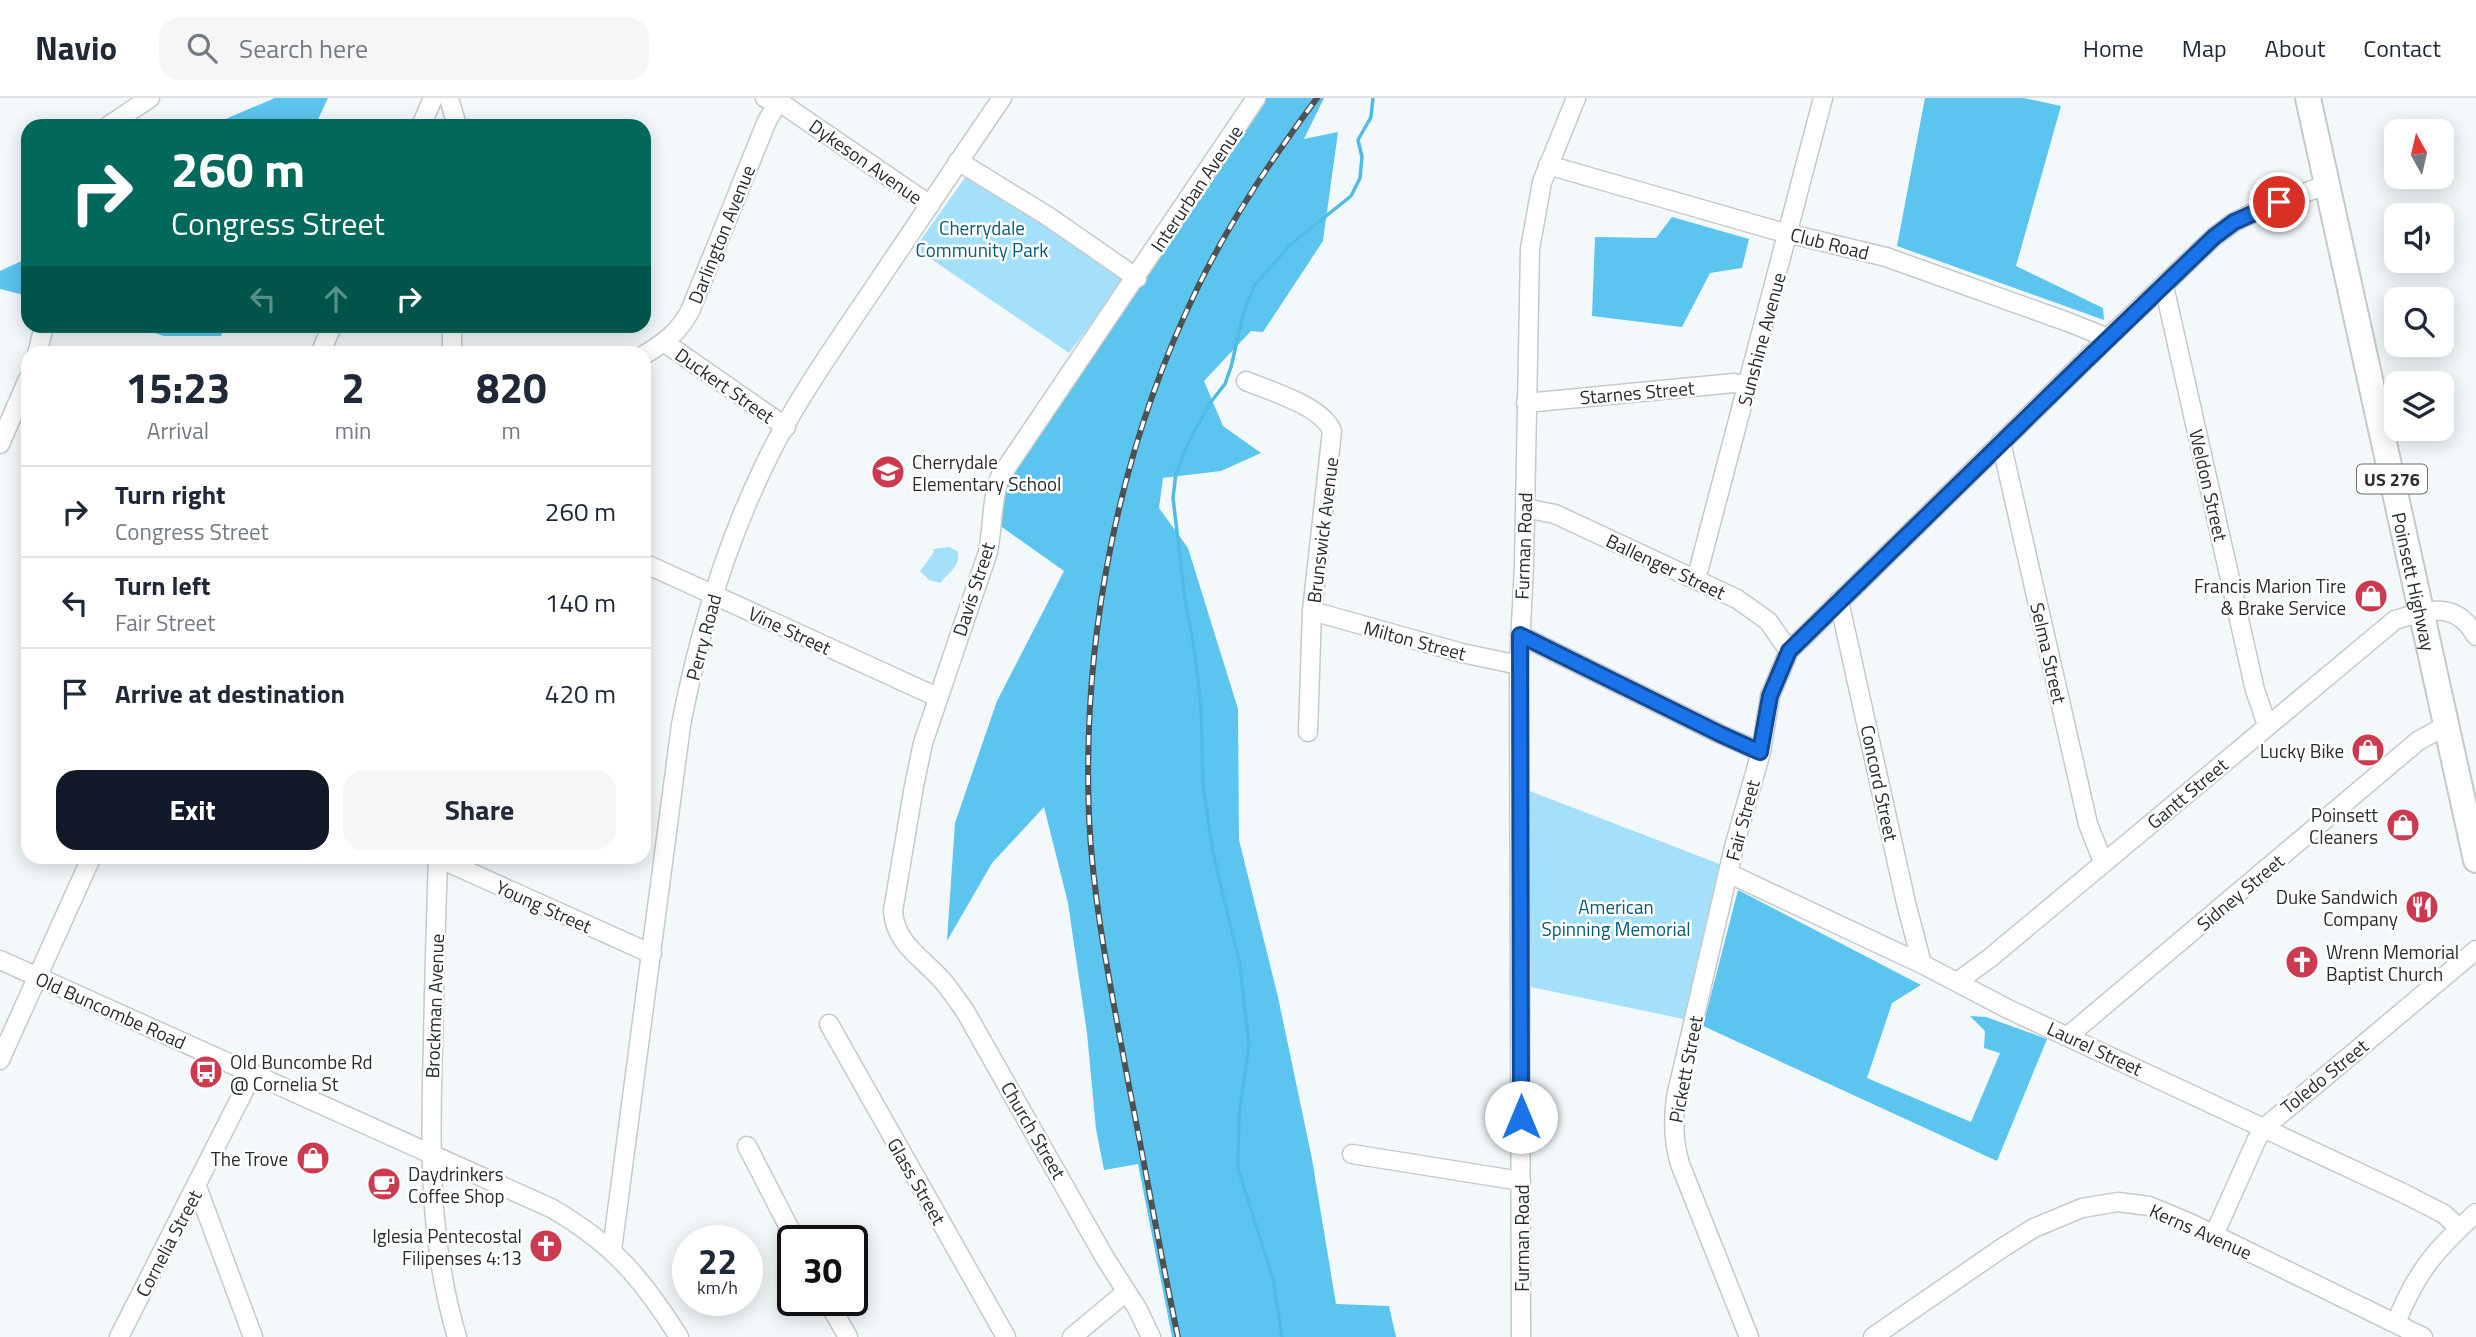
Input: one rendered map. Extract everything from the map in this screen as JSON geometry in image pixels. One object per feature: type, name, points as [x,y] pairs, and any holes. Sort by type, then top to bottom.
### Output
[{"type":"highway","name":"Poinsett Highway","points":[[2308,98],[2476,860]]},
{"type":"street","points":[[118,119],[150,98]]},
{"type":"street","points":[[424,119],[433,98]]},
{"type":"street","points":[[449,98],[455,119]]},
{"type":"street","name":"Perry Road","points":[[612,1250],[681,725],[713,595],[747,503],[786,427],[829,354],[1002,98]]},
{"type":"street","name":"Interurban Avenue","points":[[1137,278],[1201,177],[1256,98]]},
{"type":"street","name":"Furman Road","points":[[1521,1337],[1519,666],[1531,249],[1537,202],[1548,165],[1576,98]]},
{"type":"street","name":"Sunshine Avenue","points":[[1696,580],[1824,98]]},
{"type":"street","name":"Dykeson Avenue","points":[[775,99],[930,205]]},
{"type":"street","name":"Darlington Avenue","points":[[651,351],[665,343],[690,311],[775,99]]},
{"type":"street","points":[[958,161],[1049,217],[1137,278]]},
{"type":"street","name":"Club Road","points":[[1548,165],[1788,233],[1886,257],[2108,338]]},
{"type":"street","name":"Fair Street","points":[[1728,873],[1760,752],[1770,696],[1789,651],[2214,237],[2234,222],[2328,184]]},
{"type":"street","name":"Davis Street","points":[[899,936],[893,911],[914,786],[937,697],[988,552],[993,529],[994,495],[1000,477],[1137,278]]},
{"type":"street","name":"Weldon Street","points":[[2164,286],[2255,690],[2267,725]]},
{"type":"street","name":"Duckert Street","points":[[665,343],[786,427]]},
{"type":"street","name":"Brunswick Avenue","points":[[1246,381],[1314,411],[1326,420],[1332,431],[1312,611],[1308,732]]},
{"type":"street","name":"Starnes Street","points":[[1526,403],[1734,383],[1748,386]]},
{"type":"street","points":[[0,444],[21,395]]},
{"type":"street","name":"Selma Street","points":[[2001,442],[2088,824],[2103,862]]},
{"type":"street","name":"Ballenger Street","points":[[1525,509],[1555,514],[1750,607],[1773,626],[1789,651]]},
{"type":"street","name":"Vine Street","points":[[651,566],[937,697]]},
{"type":"street","name":"Concord Street","points":[[1839,601],[1922,964]]},
{"type":"street","name":"Milton Street","points":[[1312,611],[1519,666]]},
{"type":"street","name":"Gantt Street","points":[[1957,982],[1990,958],[2387,625],[2395,620],[2422,613],[2454,612],[2467,622],[2476,636]]},
{"type":"street","points":[[1520,635],[1760,752]]},
{"type":"street","name":"Sidney Street","points":[[2068,1035],[2418,741],[2447,725]]},
{"type":"street","points":[[0,1060],[88,864]]},
{"type":"street","name":"Brockman Avenue","points":[[438,864],[430,1154],[438,1250],[457,1337]]},
{"type":"street","name":"Young Street","points":[[451,864],[652,954]]},
{"type":"street","name":"Laurel Street","points":[[1728,873],[1922,964],[2010,1010],[2414,1199],[2444,1214],[2459,1228]]},
{"type":"street","name":"Pickett Street","points":[[1728,873],[1676,1097],[1674,1135],[1680,1164],[1749,1337]]},
{"type":"street","name":"Church Street","points":[[899,936],[941,979],[965,1011],[1151,1337]]},
{"type":"street","name":"Toledo Street","points":[[2214,1235],[2256,1139],[2264,1128],[2476,950]]},
{"type":"street","name":"Old Buncombe Road","points":[[0,960],[551,1208],[576,1222],[612,1250],[640,1280],[679,1337]]},
{"type":"street","name":"Glass Street","points":[[829,1024],[1006,1337]]},
{"type":"street","name":"Cornelia Street","points":[[119,1337],[253,1073]]},
{"type":"street","points":[[747,1146],[788,1225]]},
{"type":"street","points":[[1352,1154],[1521,1181]]},
{"type":"street","points":[[197,1187],[253,1337]]},
{"type":"street","name":"Kerns Avenue","points":[[1873,1337],[2034,1228],[2082,1208],[2118,1202],[2149,1206],[2423,1337]]},
{"type":"street","points":[[2396,1323],[2407,1294],[2421,1269],[2438,1248],[2476,1213]]},
{"type":"street","points":[[1072,1337],[1126,1292]]},
{"type":"street","points":[[836,1316],[848,1337]]},
{"type":"green space","name":"Cherrydale Community Park","points":[[969,172],[1124,281],[1069,353],[915,248]]},
{"type":"green space","points":[[950,547],[958,552],[955,566],[940,583],[929,580],[920,571],[934,552],[933,549]]},
{"type":"green space","name":"American Spinning Memorial","points":[[1527,790],[1725,866],[1688,1020],[1531,987]]},
{"type":"shaded area","points":[[275,98],[328,98],[318,119],[226,119]]},
{"type":"shaded area","points":[[1262,98],[1324,98],[1304,139],[1338,132],[1323,241],[1263,332],[1251,331],[1204,381],[1223,426],[1261,453],[1221,471],[1163,478],[1159,508],[1188,548],[1238,709],[1239,840],[1278,997],[1312,1159],[1336,1304],[1389,1306],[1396,1337],[1172,1337],[1138,1164],[1104,1170],[1096,1129],[1087,1033],[1068,903],[1044,807],[992,863],[947,941],[955,823],[997,701],[1064,571],[999,525],[999,505],[1014,470]]},
{"type":"shaded area","points":[[1925,98],[2024,98],[2061,106],[2016,266],[2103,308],[2104,320],[1897,246]]},
{"type":"shaded area","points":[[1672,217],[1749,239],[1742,268],[1710,273],[1682,327],[1592,316],[1595,237],[1656,238]]},
{"type":"shaded area","points":[[21,261],[21,294],[0,289],[0,271]]},
{"type":"shaded area","points":[[154,333],[222,333],[221,336],[164,336]]},
{"type":"shaded area","points":[[1738,890],[1921,985],[1892,1003],[1867,1078],[1971,1122],[2000,1053],[1984,1048],[1985,1031],[1970,1016],[1986,1017],[2047,1039],[1997,1161],[1703,1026]]},
{"type":"waterway","points":[[1282,1337],[1273,1279],[1238,1168],[1239,1114],[1249,1046],[1240,965],[1213,853],[1203,785],[1201,706],[1173,498],[1176,473],[1188,443],[1210,403],[1225,384],[1244,311],[1254,286],[1290,245],[1351,196],[1360,178],[1362,157],[1358,140],[1371,117],[1373,98]]},
{"type":"railway","points":[[1178,1337],[1104,949],[1091,850],[1088,749],[1099,614],[1126,481],[1145,416],[1169,353],[1222,240],[1317,98]]},
{"type":"place","name":"Cherrydale Elementary School","points":[[888,472]]},
{"type":"place","name":"Francis Marion Tire & Brake Service","points":[[2371,596]]},
{"type":"place","name":"Lucky Bike","points":[[2368,750]]},
{"type":"place","name":"Poinsett Cleaners","points":[[2403,825]]},
{"type":"place","name":"Duke Sandwich Company","points":[[2422,907]]},
{"type":"place","name":"Wrenn Memorial Baptist Church","points":[[2302,962]]},
{"type":"place","name":"Old Buncombe Rd @ Cornelia St","points":[[206,1072]]},
{"type":"place","name":"The Trove","points":[[313,1158]]},
{"type":"place","name":"Daydrinkers Coffee Shop","points":[[384,1184]]},
{"type":"place","name":"Iglesia Pentecostal Filipenses 4:13","points":[[546,1246]]},
{"type":"route","points":[[1521,1117],[1520,635],[1760,752],[1770,696],[1789,651],[2214,237],[2234,222],[2279,202]]}]
